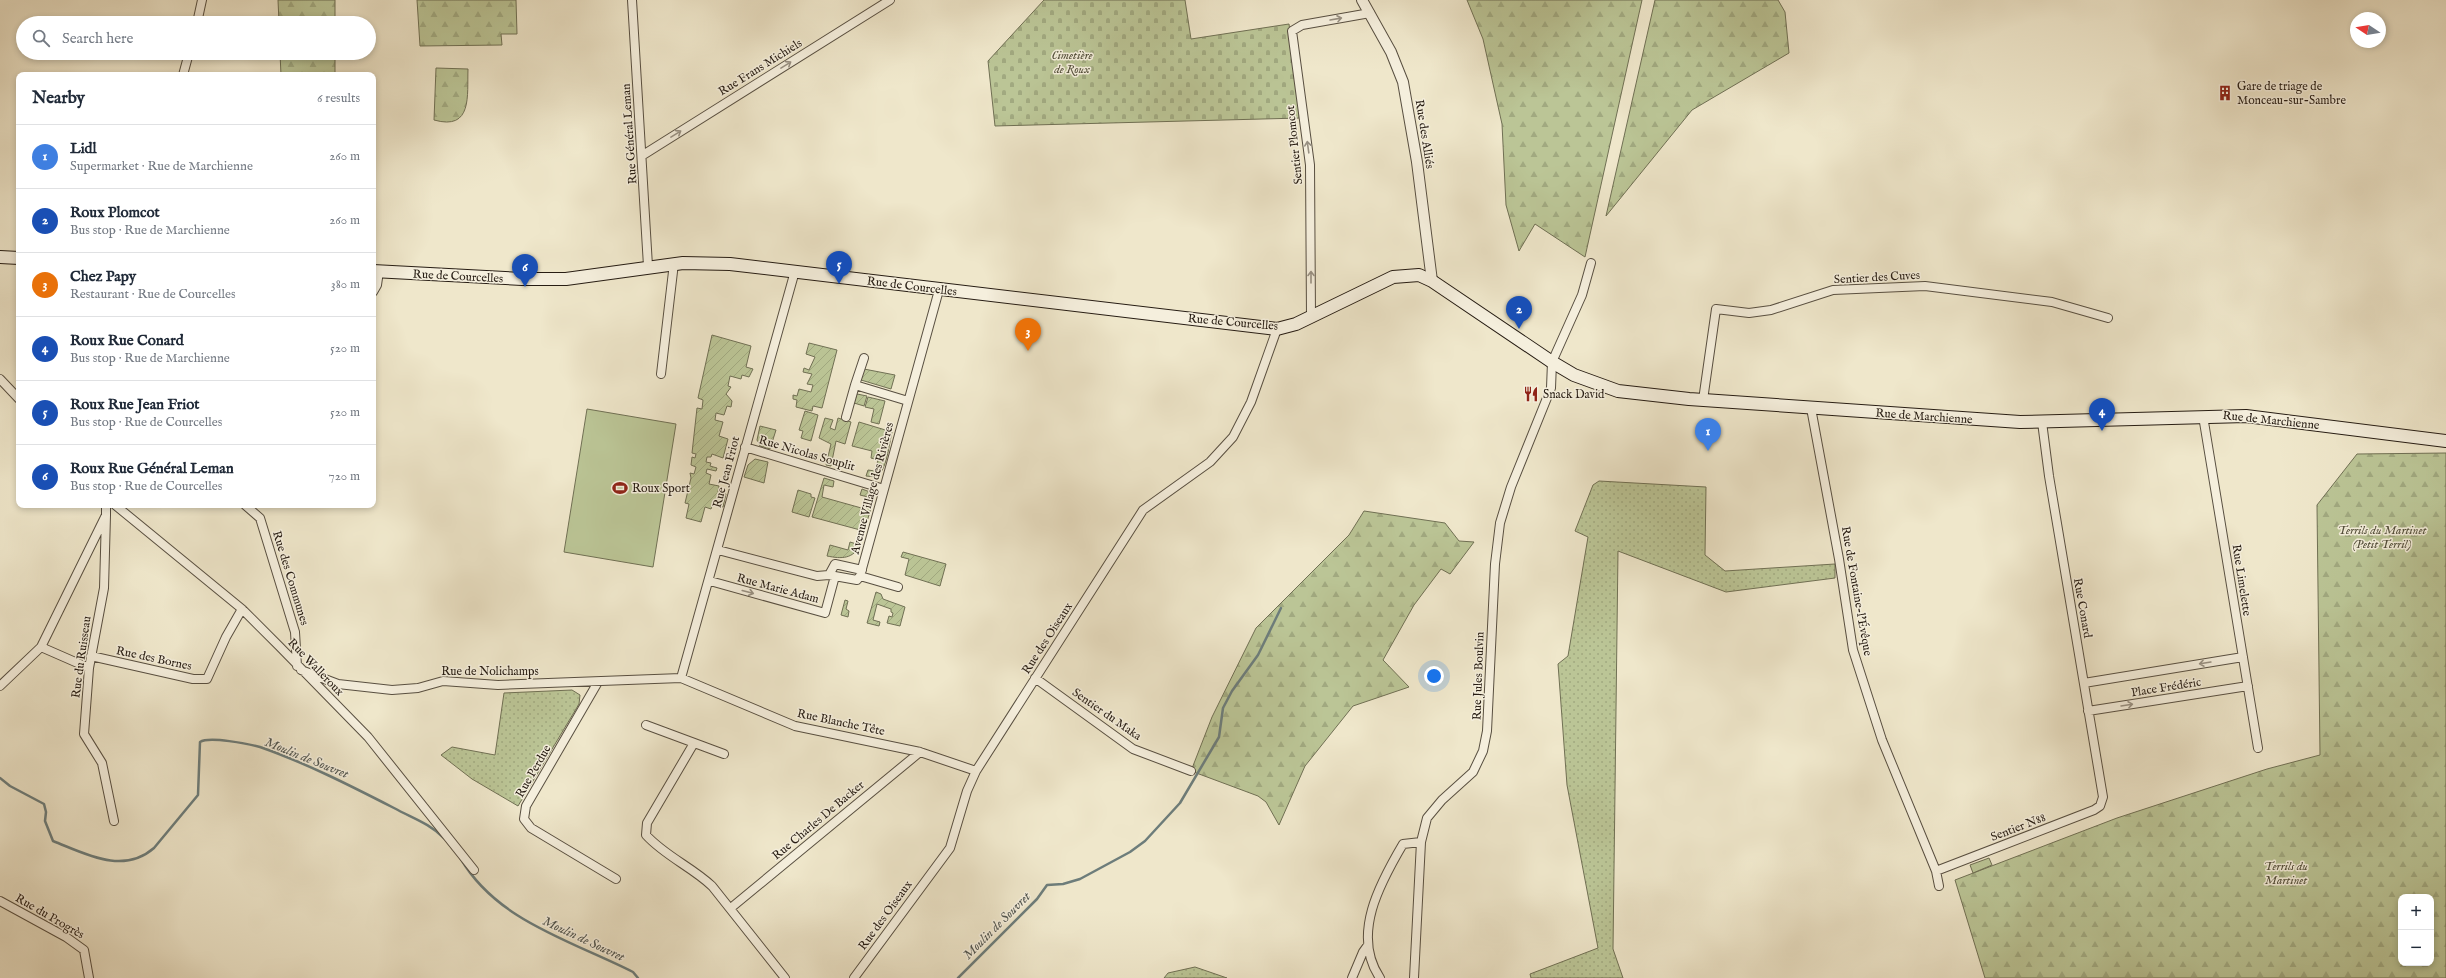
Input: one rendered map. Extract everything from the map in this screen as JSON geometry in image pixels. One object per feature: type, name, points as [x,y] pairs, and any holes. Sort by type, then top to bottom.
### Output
[{"type":"main road","points":[[0,257],[16,258]]},
{"type":"main road","name":"Rue de Courcelles","points":[[376,271],[522,279],[566,279],[648,266],[674,264],[730,264],[1277,329],[1311,316],[1393,277],[1419,275],[1432,281]]},
{"type":"main road","name":"Rue de Marchienne","points":[[1432,281],[1552,362],[1574,375],[1618,391],[1703,400],[1811,408],[2042,422],[2203,416],[2246,416],[2446,441]]},
{"type":"street","points":[[199,16],[202,0]]},
{"type":"street","name":"Rue Général Leman","points":[[632,0],[643,155],[648,266]]},
{"type":"street","name":"Rue Frans Michiels","points":[[643,155],[890,0]]},
{"type":"street","name":"Rue des Alliés","points":[[1362,0],[1391,52],[1405,94],[1423,204],[1432,281]]},
{"type":"street","name":"Sentier Plomcot","points":[[1311,316],[1310,165],[1292,31],[1302,25],[1370,13]]},
{"type":"street","points":[[184,72],[187,60]]},
{"type":"street","points":[[1552,362],[1582,295],[1591,263]]},
{"type":"street","points":[[661,374],[674,264]]},
{"type":"street","name":"Rue de Courcelles","points":[[376,271],[376,287]]},
{"type":"street","name":"Rue Jean Friot","points":[[682,678],[710,582],[745,448],[795,271]]},
{"type":"street","name":"Sentier des Cuves","points":[[1703,400],[1716,309],[1749,313],[1771,310],[1833,290],[1925,286],[2052,302],[2108,318]]},
{"type":"street","name":"Avenue Village des Rivières","points":[[860,575],[939,290]]},
{"type":"street","name":"Rue des Oiseaux","points":[[854,978],[950,848],[967,790],[976,771],[1143,510],[1210,462],[1233,437],[1251,402],[1277,329]]},
{"type":"street","points":[[846,417],[864,358]]},
{"type":"street","name":"Rue Jules Boulvin","points":[[1414,978],[1421,842],[1427,818],[1442,800],[1473,772],[1483,751],[1487,731],[1494,564],[1500,522],[1511,487],[1551,388],[1552,362]]},
{"type":"street","points":[[0,379],[16,396]]},
{"type":"street","points":[[855,385],[908,401]]},
{"type":"street","name":"Rue de Fontaine-l'Évêque","points":[[1811,408],[1839,559],[1853,650],[1882,740],[1936,871],[1939,886]]},
{"type":"street","name":"Rue Limelette","points":[[2203,416],[2258,748]]},
{"type":"street","name":"Rue Conard","points":[[2042,422],[2049,476],[2103,797]]},
{"type":"street","name":"Rue Nicolas Souplit","points":[[745,448],[884,488]]},
{"type":"street","name":"Rue du Ruisseau","points":[[106,508],[104,588],[89,668],[84,734],[102,763],[114,821]]},
{"type":"street","name":"Rue Walleroux","points":[[119,508],[242,609],[368,737],[474,870]]},
{"type":"street","name":"Rue des Communes","points":[[248,508],[260,518],[295,632],[299,668]]},
{"type":"street","points":[[0,686],[41,647],[106,515]]},
{"type":"street","points":[[718,550],[817,576],[860,575]]},
{"type":"street","points":[[832,576],[835,564],[860,575],[898,587]]},
{"type":"street","name":"Rue Marie Adam","points":[[710,582],[825,613],[832,576]]},
{"type":"street","name":"Rue des Bornes","points":[[91,656],[193,679],[207,679],[226,637],[242,609]]},
{"type":"street","points":[[41,647],[89,668]]},
{"type":"street","name":"Place Frédéric","points":[[2084,683],[2243,657]]},
{"type":"street","name":"Rue de Nolichamps","points":[[299,668],[338,684],[384,690],[418,688],[443,681],[498,685],[682,678]]},
{"type":"street","name":"Rue Blanche Tête","points":[[682,678],[796,726],[920,752],[976,771]]},
{"type":"street","name":"Sentier du Maka","points":[[1035,678],[1133,749],[1191,771]]},
{"type":"street","name":"Rue Perdue","points":[[598,682],[526,806],[524,819],[531,828],[616,879]]},
{"type":"street","name":"Place Frédéric","points":[[2088,710],[2248,686]]},
{"type":"street","points":[[646,725],[724,754]]},
{"type":"street","points":[[694,743],[647,823],[646,835],[653,843],[700,874],[732,907],[785,978]]},
{"type":"street","name":"Rue Charles De Backer","points":[[732,907],[920,752]]},
{"type":"street","name":"Sentier N88","points":[[1936,871],[2094,810],[2100,806],[2103,797]]},
{"type":"street","points":[[1380,978],[1373,968],[1368,945],[1370,910],[1385,874],[1403,844],[1421,842]]},
{"type":"street","name":"Rue du Progrès","points":[[0,901],[66,937],[84,950],[89,978]]},
{"type":"street","points":[[1352,978],[1363,952],[1368,945]]},
{"type":"green space","points":[[278,0],[335,0],[335,16],[279,16]]},
{"type":"green space","points":[[417,0],[516,0],[517,34],[501,34],[502,45],[420,46]]},
{"type":"green space","name":"Cimetière de Roux","points":[[1044,0],[1185,0],[1191,39],[1289,24],[1301,118],[995,126],[988,61]]},
{"type":"green space","points":[[1467,0],[1642,0],[1585,257],[1535,224],[1519,251],[1506,205],[1502,124],[1483,39]]},
{"type":"green space","points":[[1655,0],[1778,0],[1785,12],[1789,53],[1692,110],[1606,216]]},
{"type":"green space","points":[[280,60],[335,60],[335,72],[281,72]]},
{"type":"green space","points":[[436,68],[468,69],[468,89],[465,108],[462,116],[456,120],[447,122],[434,120]]},
{"type":"green space","points":[[712,335],[751,346],[746,367],[753,369],[749,377],[742,375],[741,379],[730,376],[728,386],[731,387],[726,394],[732,401],[731,407],[727,406],[724,415],[716,413],[715,420],[723,422],[719,436],[728,439],[723,458],[712,454],[711,457],[707,457],[706,462],[711,463],[710,466],[717,468],[716,471],[707,469],[706,473],[711,475],[709,484],[719,486],[718,492],[726,494],[723,507],[713,504],[711,509],[705,507],[701,522],[686,518],[689,504],[685,503],[691,478],[690,473],[694,474],[696,467],[691,465],[692,457],[695,458],[696,454],[692,453],[697,408],[702,409],[703,400],[698,398]]},
{"type":"green space","points":[[809,343],[837,350],[822,408],[813,406],[812,411],[796,407],[797,400],[793,399],[793,395],[797,396],[799,389],[811,392],[813,385],[807,384],[812,374],[803,372],[804,368],[809,370],[815,357],[806,354]]},
{"type":"green space","points":[[864,369],[895,375],[891,389],[861,380]]},
{"type":"green space","points":[[857,394],[867,396],[864,406],[854,403]]},
{"type":"green space","points":[[868,397],[885,401],[879,424],[871,422],[874,409],[865,407]]},
{"type":"green space","name":"Roux Sport","points":[[587,409],[676,424],[653,567],[564,552]]},
{"type":"green space","points":[[805,411],[818,415],[811,441],[801,438],[803,431],[799,430]]},
{"type":"green space","points":[[825,418],[833,420],[830,428],[835,430],[838,418],[851,422],[845,444],[836,441],[831,466],[826,465],[831,444],[819,438]]},
{"type":"green space","points":[[859,422],[892,432],[889,450],[883,469],[876,477],[866,476],[868,470],[875,471],[878,460],[871,458],[872,451],[852,446]]},
{"type":"green space","points":[[760,426],[776,430],[770,449],[760,446],[757,440]]},
{"type":"green space","name":"Terrils du Martinet","points":[[2446,453],[2446,978],[1985,978],[1955,880],[2117,818],[2267,769],[2320,755],[2317,505],[2357,454]]},
{"type":"green space","points":[[755,459],[768,462],[764,483],[744,477],[748,465]]},
{"type":"green space","points":[[824,478],[834,481],[833,487],[824,485],[822,497],[865,509],[868,497],[860,495],[862,489],[870,492],[874,499],[864,531],[812,517]]},
{"type":"green space","points":[[1599,481],[1706,487],[1705,555],[1725,571],[1835,564],[1835,578],[1726,592],[1618,551],[1613,949],[1623,978],[1531,978],[1530,974],[1598,948],[1567,785],[1558,664],[1568,656],[1588,537],[1575,531],[1593,485]]},
{"type":"green space","points":[[798,490],[811,494],[811,497],[815,498],[809,517],[792,512]]},
{"type":"green space","points":[[1364,511],[1445,523],[1459,541],[1474,542],[1450,574],[1441,569],[1414,605],[1383,660],[1409,687],[1353,706],[1305,766],[1279,825],[1266,802],[1258,796],[1191,771],[1212,717],[1256,628],[1349,535]]},
{"type":"green space","points":[[850,542],[860,545],[854,553],[842,558],[827,556],[830,545],[848,550]]},
{"type":"green space","points":[[903,552],[946,564],[940,586],[905,575],[909,559],[901,557]]},
{"type":"green space","points":[[876,592],[881,594],[883,599],[905,607],[900,626],[887,623],[889,616],[892,617],[893,613],[891,612],[891,609],[877,604],[873,620],[880,622],[879,626],[867,623]]},
{"type":"green space","points":[[845,600],[848,601],[846,609],[849,611],[848,617],[841,615]]},
{"type":"green space","points":[[572,690],[580,695],[579,704],[518,806],[472,779],[441,755],[452,747],[495,755],[504,693]]},
{"type":"green space","points":[[1989,858],[1992,865],[1973,873],[1970,865]]},
{"type":"green space","points":[[1195,967],[1227,978],[1164,978],[1168,973]]},
{"type":"waterway","name":"Moulin de Souvret","points":[[958,978],[1037,899],[1047,885],[1063,884],[1080,879],[1130,852],[1145,841],[1180,803],[1219,737],[1223,708],[1232,691],[1258,655],[1281,608]]},
{"type":"waterway","name":"Moulin de Souvret","points":[[0,778],[10,786],[44,804],[46,812],[45,821],[53,841],[104,860],[130,860],[142,856],[154,848],[198,795],[200,742],[205,740],[229,741],[247,744],[277,753],[345,783],[420,821],[432,828],[444,838]]},
{"type":"waterway","name":"Moulin de Souvret","points":[[461,859],[476,880],[494,898],[515,914],[561,939],[633,972],[638,978]]},
{"type":"place","name":"Gare de triage de Monceau-sur-Sambre","points":[[2225,93]]},
{"type":"place","name":"Roux Rue Jean Friot","points":[[839,284]]},
{"type":"place","name":"Roux Rue Général Leman","points":[[525,287]]},
{"type":"place","name":"Roux Plomcot","points":[[1519,329]]},
{"type":"place","name":"Chez Papy","points":[[1028,351]]},
{"type":"place","name":"Snack David","points":[[1531,394]]},
{"type":"place","name":"Roux Rue Conard","points":[[2102,431]]},
{"type":"place","name":"Lidl","points":[[1708,451]]},
{"type":"place","name":"Roux Sport","points":[[620,488]]},
{"type":"park label","name":"Terrils du Martinet (Petit Terril)","points":[[2382,537]]}]
